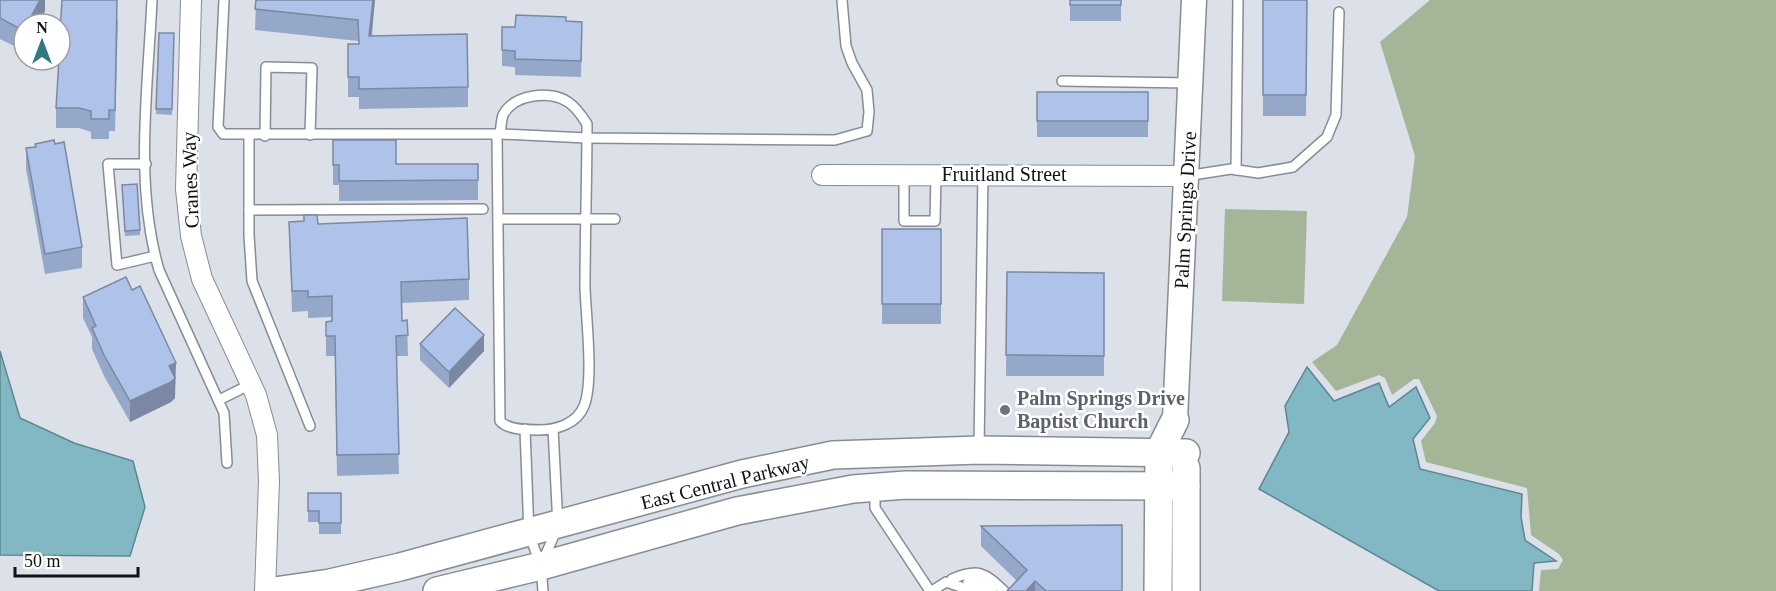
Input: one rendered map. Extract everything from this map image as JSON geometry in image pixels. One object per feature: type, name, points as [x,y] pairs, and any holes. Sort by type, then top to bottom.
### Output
[{"type":"main road","name":"Palm Springs Drive","points":[[1158,591],[1159,452],[1175,420]]},
{"type":"main road","name":"Palm Springs Drive","points":[[1175,420],[1186,453],[1186,591]]},
{"type":"main road","name":"East Central Parkway","points":[[274,591],[330,583],[529,534],[742,474],[833,455],[979,450],[1186,453]]},
{"type":"main road","name":"East Central Parkway","points":[[437,591],[542,578],[737,511],[853,489],[875,487],[1186,486]]},
{"type":"street","name":"Cranes Way","points":[[191,0],[186,189],[191,236],[202,279],[256,395],[267,435],[269,481],[265,591]]},
{"type":"street","name":"Palm Springs Drive","points":[[1175,420],[1194,0]]},
{"type":"street","name":"Fruitland Street","points":[[822,175],[936,173],[1186,176]]},
{"type":"lane","name":"Cranes Way","points":[[152,0],[146,164],[148,211],[154,256],[224,413],[226,463]]},
{"type":"lane","points":[[224,0],[218,127],[223,134],[249,136],[499,134],[586,138],[835,141],[867,131],[869,112],[867,90],[852,63],[846,46],[842,0]]},
{"type":"lane","points":[[1236,170],[1238,0]]},
{"type":"lane","points":[[1186,176],[1236,170],[1258,172],[1293,167],[1327,138],[1336,115],[1339,12]]},
{"type":"lane","points":[[264,136],[266,67],[312,68],[310,135]]},
{"type":"lane","points":[[1062,81],[1191,83]]},
{"type":"lane","points":[[536,96],[560,98],[575,107],[586,124],[586,138],[588,384],[584,407],[573,422],[553,429],[525,429],[504,425],[501,421],[498,219],[499,134],[504,114],[515,102],[536,96]]},
{"type":"lane","points":[[249,136],[252,281],[310,426]]},
{"type":"lane","points":[[146,164],[108,164],[110,210],[117,265],[154,256]]},
{"type":"lane","points":[[904,174],[904,221],[935,221],[936,173]]},
{"type":"lane","points":[[979,450],[982,174]]},
{"type":"lane","points":[[249,210],[483,209]]},
{"type":"lane","points":[[498,219],[615,219]]},
{"type":"lane","points":[[219,400],[251,384]]},
{"type":"lane","points":[[525,429],[529,534],[542,578]]},
{"type":"lane","points":[[542,578],[558,526],[553,429]]},
{"type":"lane","points":[[875,487],[875,508],[931,591],[953,578],[972,571],[982,574],[1004,591]]},
{"type":"lane","points":[[953,578],[973,591]]},
{"type":"lane","points":[[953,578],[963,579],[983,591]]},
{"type":"lane","points":[[953,578],[979,579],[992,591]]},
{"type":"green space","points":[[1430,0],[1776,0],[1776,591],[1539,591],[1541,570],[1558,569],[1563,560],[1559,554],[1531,535],[1527,488],[1426,462],[1421,441],[1435,423],[1437,416],[1419,379],[1414,379],[1392,395],[1385,378],[1379,375],[1336,391],[1312,362],[1337,345],[1407,217],[1415,156],[1380,42]]},
{"type":"green space","points":[[1225,209],[1307,211],[1304,304],[1222,301]]},
{"type":"water","points":[[0,351],[20,418],[74,443],[133,461],[145,507],[130,556],[0,555]]},
{"type":"water","points":[[1307,367],[1334,401],[1379,383],[1389,407],[1416,387],[1430,418],[1413,439],[1420,469],[1522,494],[1521,517],[1525,540],[1556,561],[1534,563],[1532,591],[1439,591],[1259,489],[1289,432],[1285,406]]},
{"type":"building","points":[[0,0],[40,0],[34,12],[12,12],[12,24],[0,18]]},
{"type":"building","points":[[62,0],[117,0],[115,110],[109,110],[109,119],[91,119],[91,111],[79,108],[56,108],[58,72],[72,72],[72,12],[61,12]]},
{"type":"building","points":[[256,0],[373,0],[369,36],[467,34],[468,87],[359,89],[359,77],[348,77],[348,44],[359,44],[358,20],[255,9]]},
{"type":"building","points":[[1070,0],[1121,0],[1121,5],[1070,5]]},
{"type":"building","points":[[1263,0],[1307,0],[1306,95],[1263,95]]},
{"type":"building","points":[[516,15],[566,17],[566,21],[582,22],[581,61],[515,59],[515,51],[502,50],[502,27],[515,27]]},
{"type":"building","points":[[159,33],[174,33],[172,109],[156,109]]},
{"type":"building","points":[[1037,92],[1148,92],[1148,121],[1037,121]]},
{"type":"building","points":[[54,140],[55,144],[64,142],[82,247],[45,254],[26,148]]},
{"type":"building","points":[[333,140],[396,140],[396,164],[478,164],[478,180],[339,181],[339,165],[333,165]]},
{"type":"building","points":[[137,184],[140,230],[125,231],[122,185]]},
{"type":"building","points":[[304,215],[317,215],[318,224],[467,218],[469,279],[401,282],[402,321],[407,320],[408,335],[396,336],[399,454],[337,455],[335,336],[326,336],[326,322],[332,321],[332,296],[308,297],[308,291],[292,291],[289,222],[304,221]]},
{"type":"building","points":[[882,229],[941,229],[941,304],[882,304]]},
{"type":"building","points":[[1007,272],[1104,273],[1104,356],[1006,355]]},
{"type":"building","points":[[126,277],[132,290],[140,286],[176,363],[169,366],[175,378],[171,382],[130,401],[104,355],[92,328],[96,326],[83,297]]},
{"type":"building","points":[[455,308],[484,335],[449,372],[420,344]]},
{"type":"building","points":[[308,493],[341,493],[341,523],[319,523],[319,511],[308,511]]},
{"type":"building","points":[[1122,525],[1122,591],[1046,591],[1035,581],[1026,591],[1007,591],[1027,570],[981,526]]},
{"type":"place","name":"Palm Springs Drive Baptist Church","points":[[1005,410]]}]
